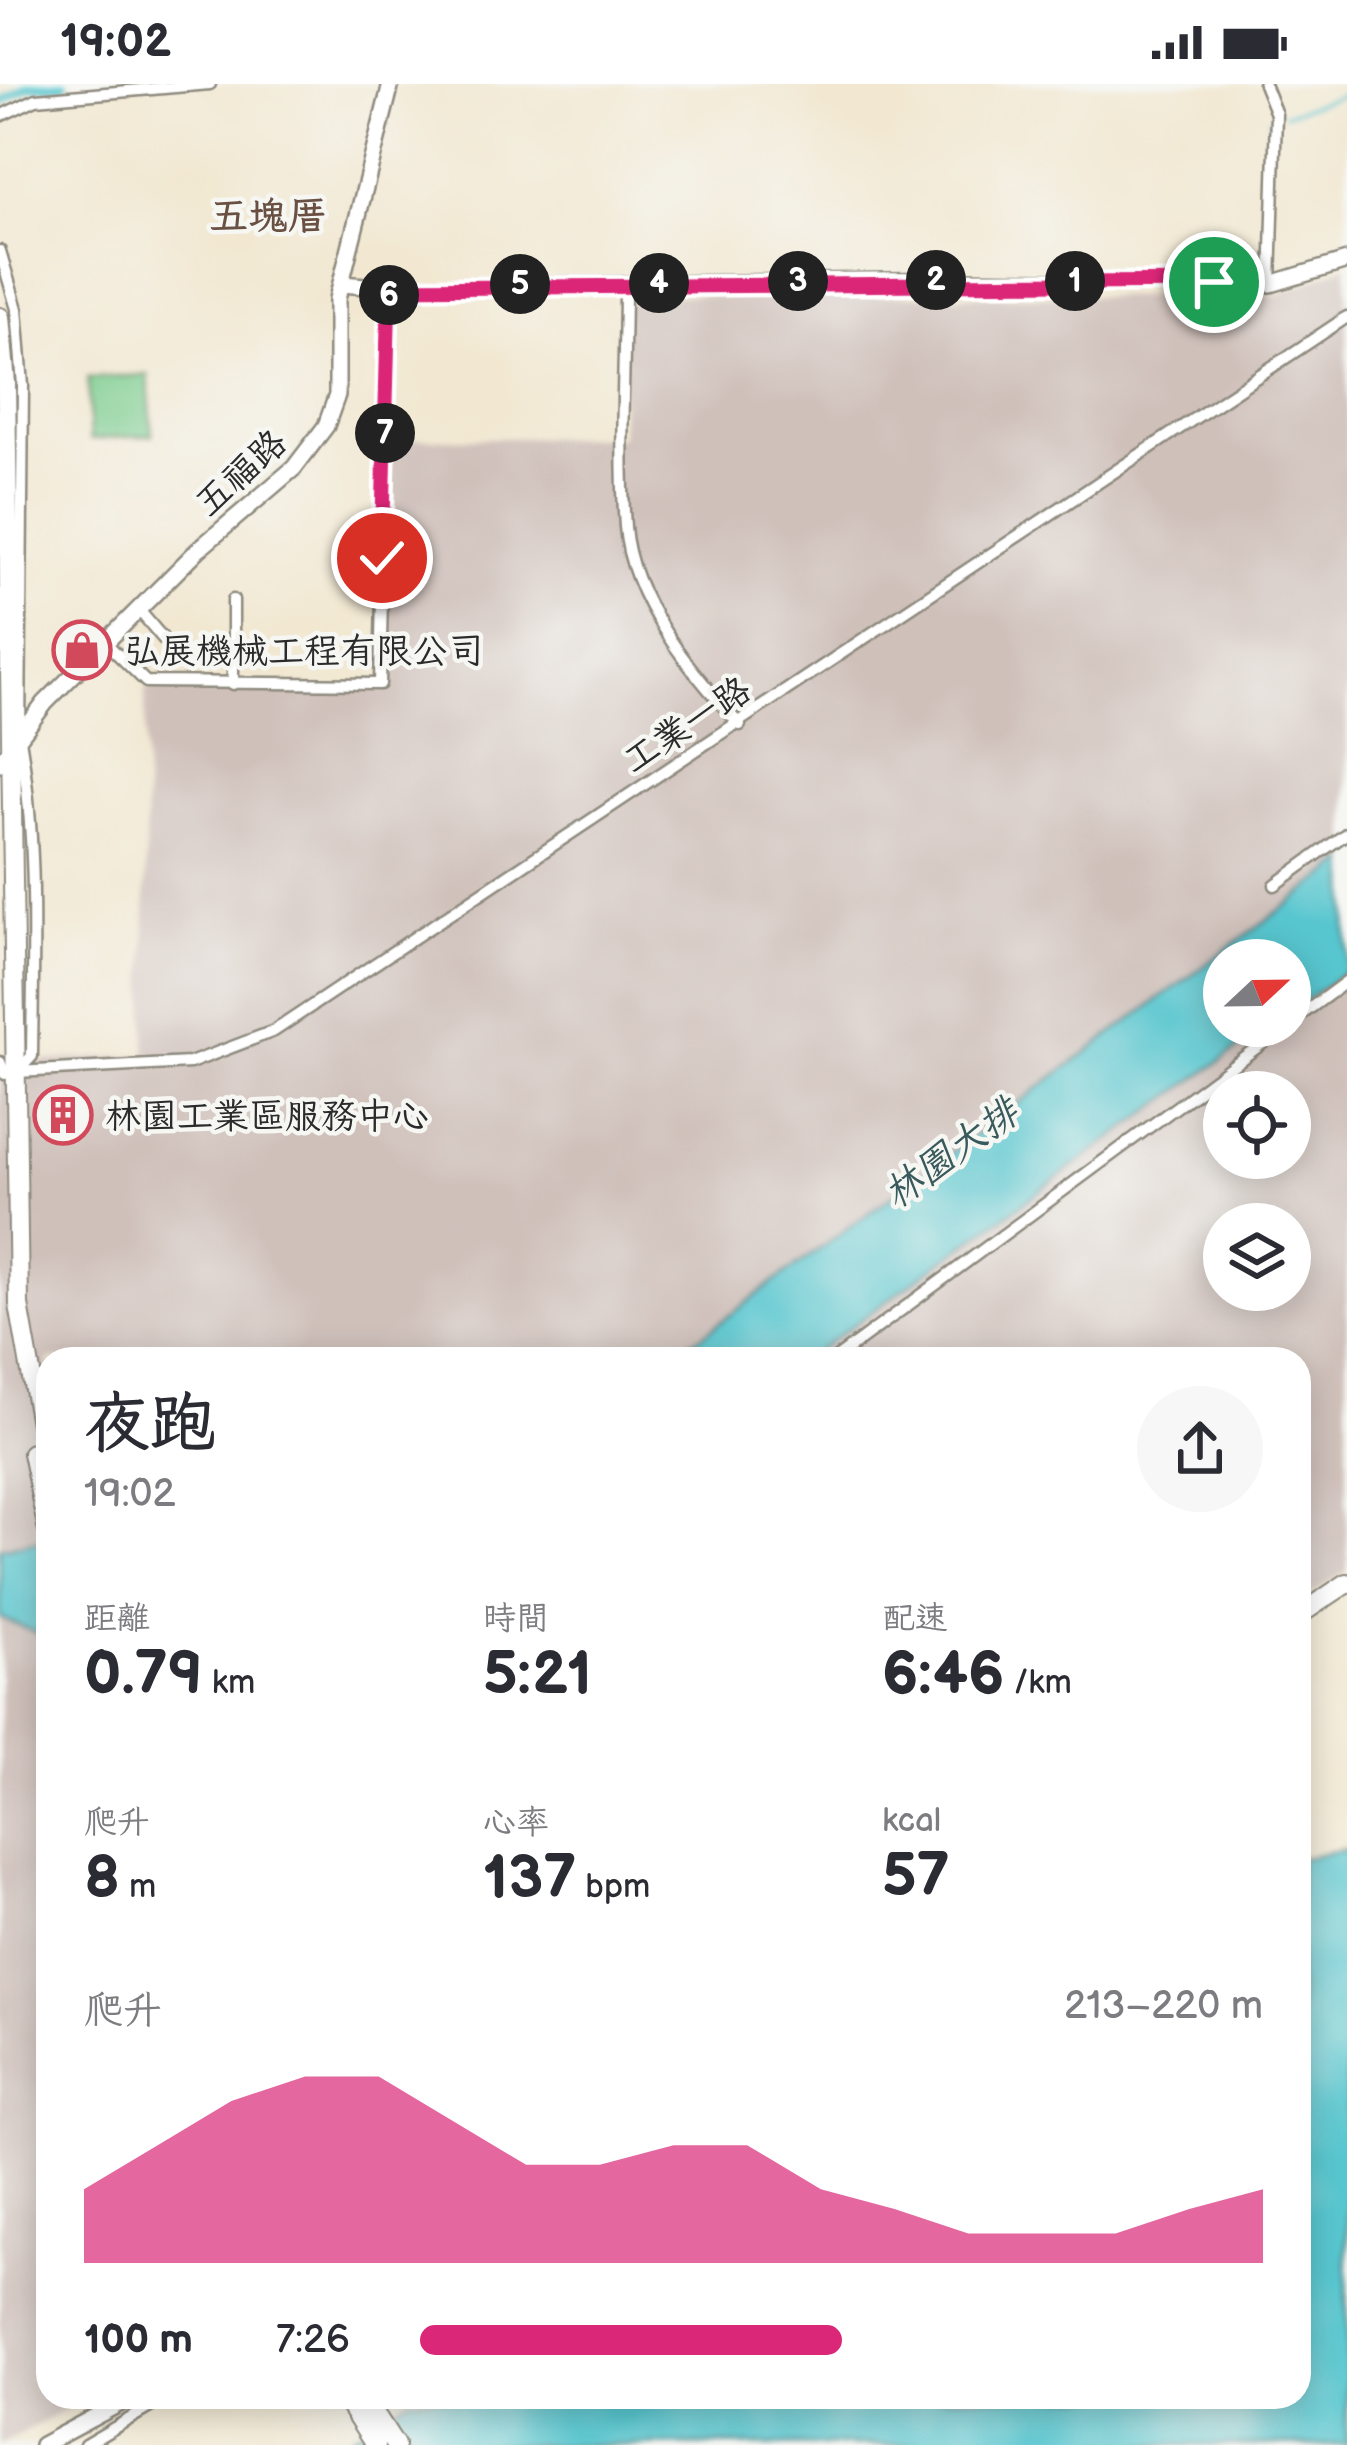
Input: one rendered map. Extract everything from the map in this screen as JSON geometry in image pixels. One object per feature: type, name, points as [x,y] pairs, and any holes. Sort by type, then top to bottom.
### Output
[{"type":"main road","points":[[0,316],[6,384],[10,751],[8,1312],[36,1464]]},
{"type":"main road","points":[[0,803],[19,1305],[36,1401]]},
{"type":"main road","points":[[1311,1607],[1347,1583]]},
{"type":"main road","points":[[352,2409],[375,2445]]},
{"type":"main road","points":[[372,2409],[395,2445]]},
{"type":"street","points":[[0,116],[36,99],[210,84]]},
{"type":"street","name":"五福路","points":[[10,751],[45,703],[105,642],[314,446],[337,395],[342,284],[391,84]]},
{"type":"street","points":[[1264,84],[1276,114],[1271,284]]},
{"type":"street","points":[[0,251],[16,309],[22,386],[10,751]]},
{"type":"street","points":[[342,284],[389,288],[1271,284],[1347,261]]},
{"type":"street","points":[[625,284],[625,529],[653,612],[707,689],[740,725]]},
{"type":"street","points":[[105,642],[146,682],[380,684],[389,288]]},
{"type":"street","name":"工業一路","points":[[8,1069],[190,1063],[274,1031],[1347,317]]},
{"type":"street","points":[[233,600],[233,684]]},
{"type":"street","points":[[138,609],[171,648]]},
{"type":"street","points":[[1275,885],[1347,833]]},
{"type":"street","points":[[1311,1007],[1347,981]]},
{"type":"street","points":[[852,1347],[1257,1047]]},
{"type":"street","points":[[42,2445],[110,2409]]},
{"type":"street","points":[[85,2445],[146,2409]]},
{"type":"shaded area","points":[[1347,265],[1347,1571],[1311,1594],[1311,1347],[36,1347],[36,2409],[67,2409],[0,2445],[0,1063],[146,1055],[145,688],[385,690],[388,439],[621,437],[622,295],[1274,297]]},
{"type":"green space","points":[[148,375],[152,435],[90,440],[88,378]]},
{"type":"water","name":"林園大排","points":[[1347,861],[1347,970],[1311,996],[1311,939],[1241,939]]},
{"type":"water","name":"林園大排","points":[[1203,967],[1203,1047],[1240,1047],[823,1347],[681,1347]]},
{"type":"water","points":[[36,1540],[36,1633],[0,1618],[0,1548]]},
{"type":"water","points":[[1347,1849],[1347,2445],[296,2445],[345,2441],[392,2409],[1311,2409],[1311,1856]]},
{"type":"waterway","points":[[0,103],[28,86],[64,84]]},
{"type":"waterway","points":[[1284,114],[1347,94]]},
{"type":"waterway","points":[[1265,224],[1270,119]]},
{"type":"place","name":"弘展機械工程有限公司","points":[[82,650]]},
{"type":"place","name":"林園工業區服務中心","points":[[63,1115]]},
{"type":"district","name":"五塊厝","points":[[268,215]]},
{"type":"route","points":[[382,558],[389,288],[958,280],[1214,282]]}]
